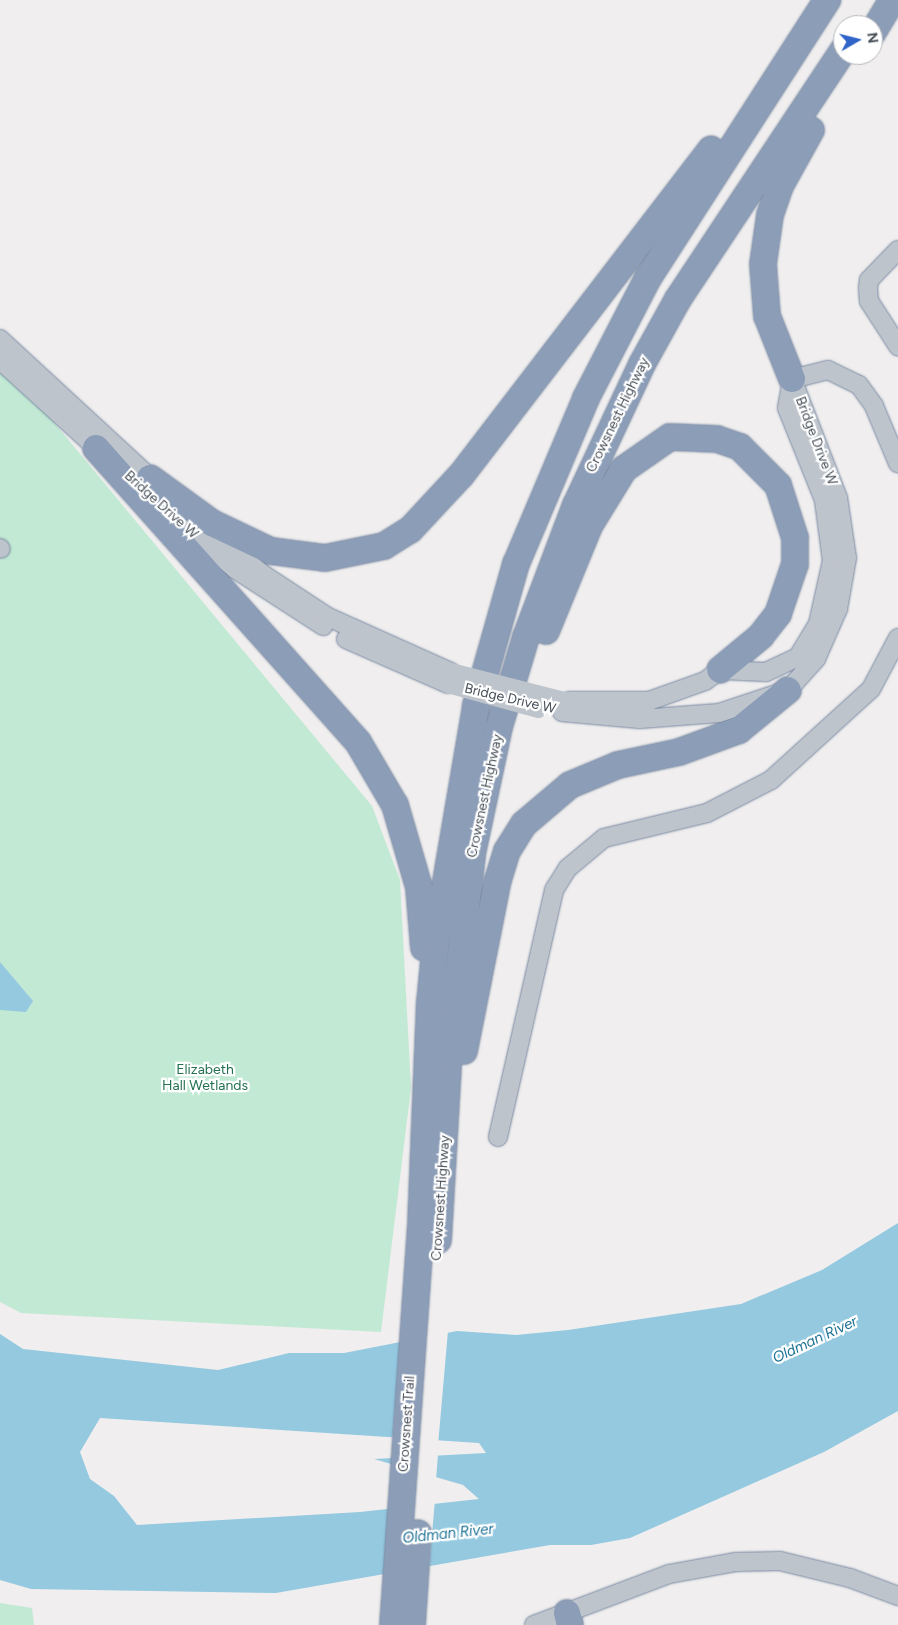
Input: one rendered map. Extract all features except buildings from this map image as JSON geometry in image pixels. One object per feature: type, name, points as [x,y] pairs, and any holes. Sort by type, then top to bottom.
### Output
[{"type":"highway","points":[[150,478],[243,540],[298,557],[357,554],[384,546],[410,530],[462,474],[827,0]]},
{"type":"highway","name":"Crowsnest Highway","points":[[412,1625],[431,1217],[436,940],[476,705],[516,564],[561,450],[648,278],[827,0]]},
{"type":"highway","points":[[867,15],[877,0]]},
{"type":"highway","points":[[883,15],[892,0]]},
{"type":"highway","name":"Crowsnest Highway","points":[[431,1217],[444,1168],[448,1066],[466,897],[512,677],[545,583],[605,438],[678,299],[834,65]]},
{"type":"highway","points":[[792,379],[774,340],[763,291],[770,215],[793,158],[853,65]]},
{"type":"highway","points":[[466,897],[513,716],[588,526],[624,469],[670,437],[717,439],[740,447],[778,485],[795,538],[795,564],[778,614],[761,636],[720,670]]},
{"type":"highway","points":[[96,448],[236,611],[341,722],[395,805],[419,887],[423,930],[431,1217]]},
{"type":"highway","points":[[444,1168],[490,912],[507,851],[524,824],[570,785],[618,765],[679,752],[738,730],[788,690]]},
{"type":"highway","name":"Crowsnest Trail","points":[[393,1625],[431,1217]]},
{"type":"street","points":[[898,250],[869,280],[868,288],[869,301],[893,323],[898,346]]},
{"type":"street","name":"Bridge Drive W","points":[[0,339],[150,478],[242,558],[328,617],[450,678],[499,700],[683,717],[748,707],[788,690],[816,659],[829,634],[847,558],[838,498],[792,379]]},
{"type":"street","name":"Bridge Drive W","points":[[3,363],[198,538],[272,595],[372,652],[450,678]]},
{"type":"street","points":[[720,670],[766,672],[798,657],[818,624],[829,590],[830,528],[812,467],[787,408],[792,379],[828,370],[859,385],[898,463]]},
{"type":"street","points":[[498,1137],[554,890],[568,868],[604,838],[707,813],[771,780],[871,689],[898,638]]},
{"type":"street","name":"Bridge Drive W","points":[[564,706],[649,701],[705,681],[720,670]]},
{"type":"street","points":[[555,1621],[697,1566],[780,1561],[850,1578],[898,1596]]},
{"type":"green space","name":"Elizabeth Hall Wetlands","points":[[0,364],[8,367],[372,806],[400,880],[411,1088],[381,1332],[21,1313],[0,1302]]},
{"type":"green space","points":[[0,1603],[32,1608],[34,1625],[0,1625]]},
{"type":"water","points":[[0,962],[33,1001],[26,1012],[0,1010]]},
{"type":"water","name":"Oldman River","points":[[898,1223],[898,1411],[824,1452],[630,1538],[591,1545],[550,1545],[276,1593],[31,1589],[0,1580],[0,1334],[23,1349],[218,1370],[289,1353],[344,1353],[457,1331],[516,1335],[568,1330],[741,1304],[822,1270]],"holes":[[[100,1418],[479,1443],[486,1453],[374,1459],[463,1485],[479,1499],[360,1512],[137,1525],[114,1496],[90,1479],[80,1452]]]},
{"type":"pier","points":[[402,1327],[448,1331],[438,1443],[392,1439]]},
{"type":"pier","points":[[438,1455],[436,1480],[394,1468],[395,1456]]},
{"type":"pier","points":[[435,1500],[429,1569],[387,1578],[392,1503]]}]
